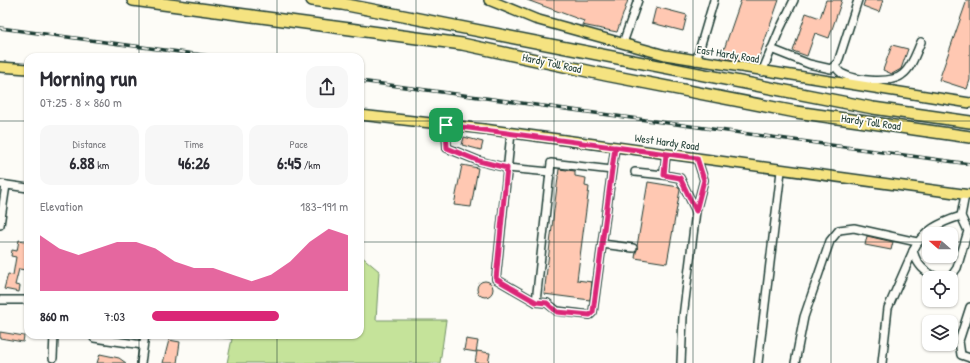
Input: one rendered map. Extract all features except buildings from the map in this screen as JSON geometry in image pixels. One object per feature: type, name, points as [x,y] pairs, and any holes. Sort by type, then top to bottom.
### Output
[{"type":"highway","name":"Hardy Toll Road","points":[[133,0],[462,44],[606,75],[796,112],[970,137]]},
{"type":"highway","name":"Hardy Toll Road","points":[[312,0],[342,4],[873,108],[970,122]]},
{"type":"main road","name":"East Hardy Road","points":[[489,0],[535,19],[665,55],[762,72],[970,103]]},
{"type":"main road","points":[[0,67],[24,69]]},
{"type":"main road","name":"West Hardy Road","points":[[364,115],[510,133],[967,195]]},
{"type":"street","points":[[623,43],[638,0]]},
{"type":"street","points":[[696,61],[714,0]]},
{"type":"street","points":[[762,72],[794,0]]},
{"type":"street","points":[[771,49],[809,64],[831,69],[838,62],[858,0]]},
{"type":"street","points":[[835,66],[840,72],[853,77],[875,80],[894,78],[903,75],[910,66],[921,42]]},
{"type":"street","points":[[446,125],[447,148],[479,161],[507,168],[550,172]]},
{"type":"street","points":[[510,133],[496,279],[536,302],[547,303],[557,312],[590,315],[593,312],[615,147]]},
{"type":"street","points":[[664,175],[666,154]]},
{"type":"street","points":[[681,363],[683,317],[696,211],[704,180],[697,158]]},
{"type":"street","points":[[536,302],[551,163],[612,170]]},
{"type":"street","points":[[758,363],[782,171]]},
{"type":"street","points":[[635,172],[680,178],[696,211]]},
{"type":"street","points":[[0,225],[3,185],[24,188]]},
{"type":"street","points":[[955,271],[968,231],[961,216],[967,195]]},
{"type":"street","points":[[882,363],[888,308],[917,242],[940,222],[961,216]]},
{"type":"street","points":[[794,363],[804,317],[830,241],[839,230],[854,228],[917,242]]},
{"type":"street","points":[[602,244],[633,248]]},
{"type":"street","points":[[913,251],[916,263],[925,271]]},
{"type":"street","points":[[0,300],[24,300]]},
{"type":"street","points":[[970,307],[959,341],[961,355],[970,358]]},
{"type":"street","points":[[53,358],[54,339]]},
{"type":"street","points":[[101,339],[144,345]]},
{"type":"street","points":[[141,363],[145,339]]},
{"type":"green space","points":[[364,258],[379,271],[376,320],[446,320],[440,363],[227,363],[232,339],[364,339]]},
{"type":"railway","points":[[0,28],[187,53]]},
{"type":"railway","points":[[364,82],[970,164]]},
{"type":"route","points":[[446,125],[447,148],[479,161],[507,168],[496,279],[536,302],[547,303],[557,312],[590,315],[593,312],[615,147],[697,158],[704,180],[696,211],[680,178],[664,175],[666,154],[615,147],[563,140],[484,129],[446,125]]}]
